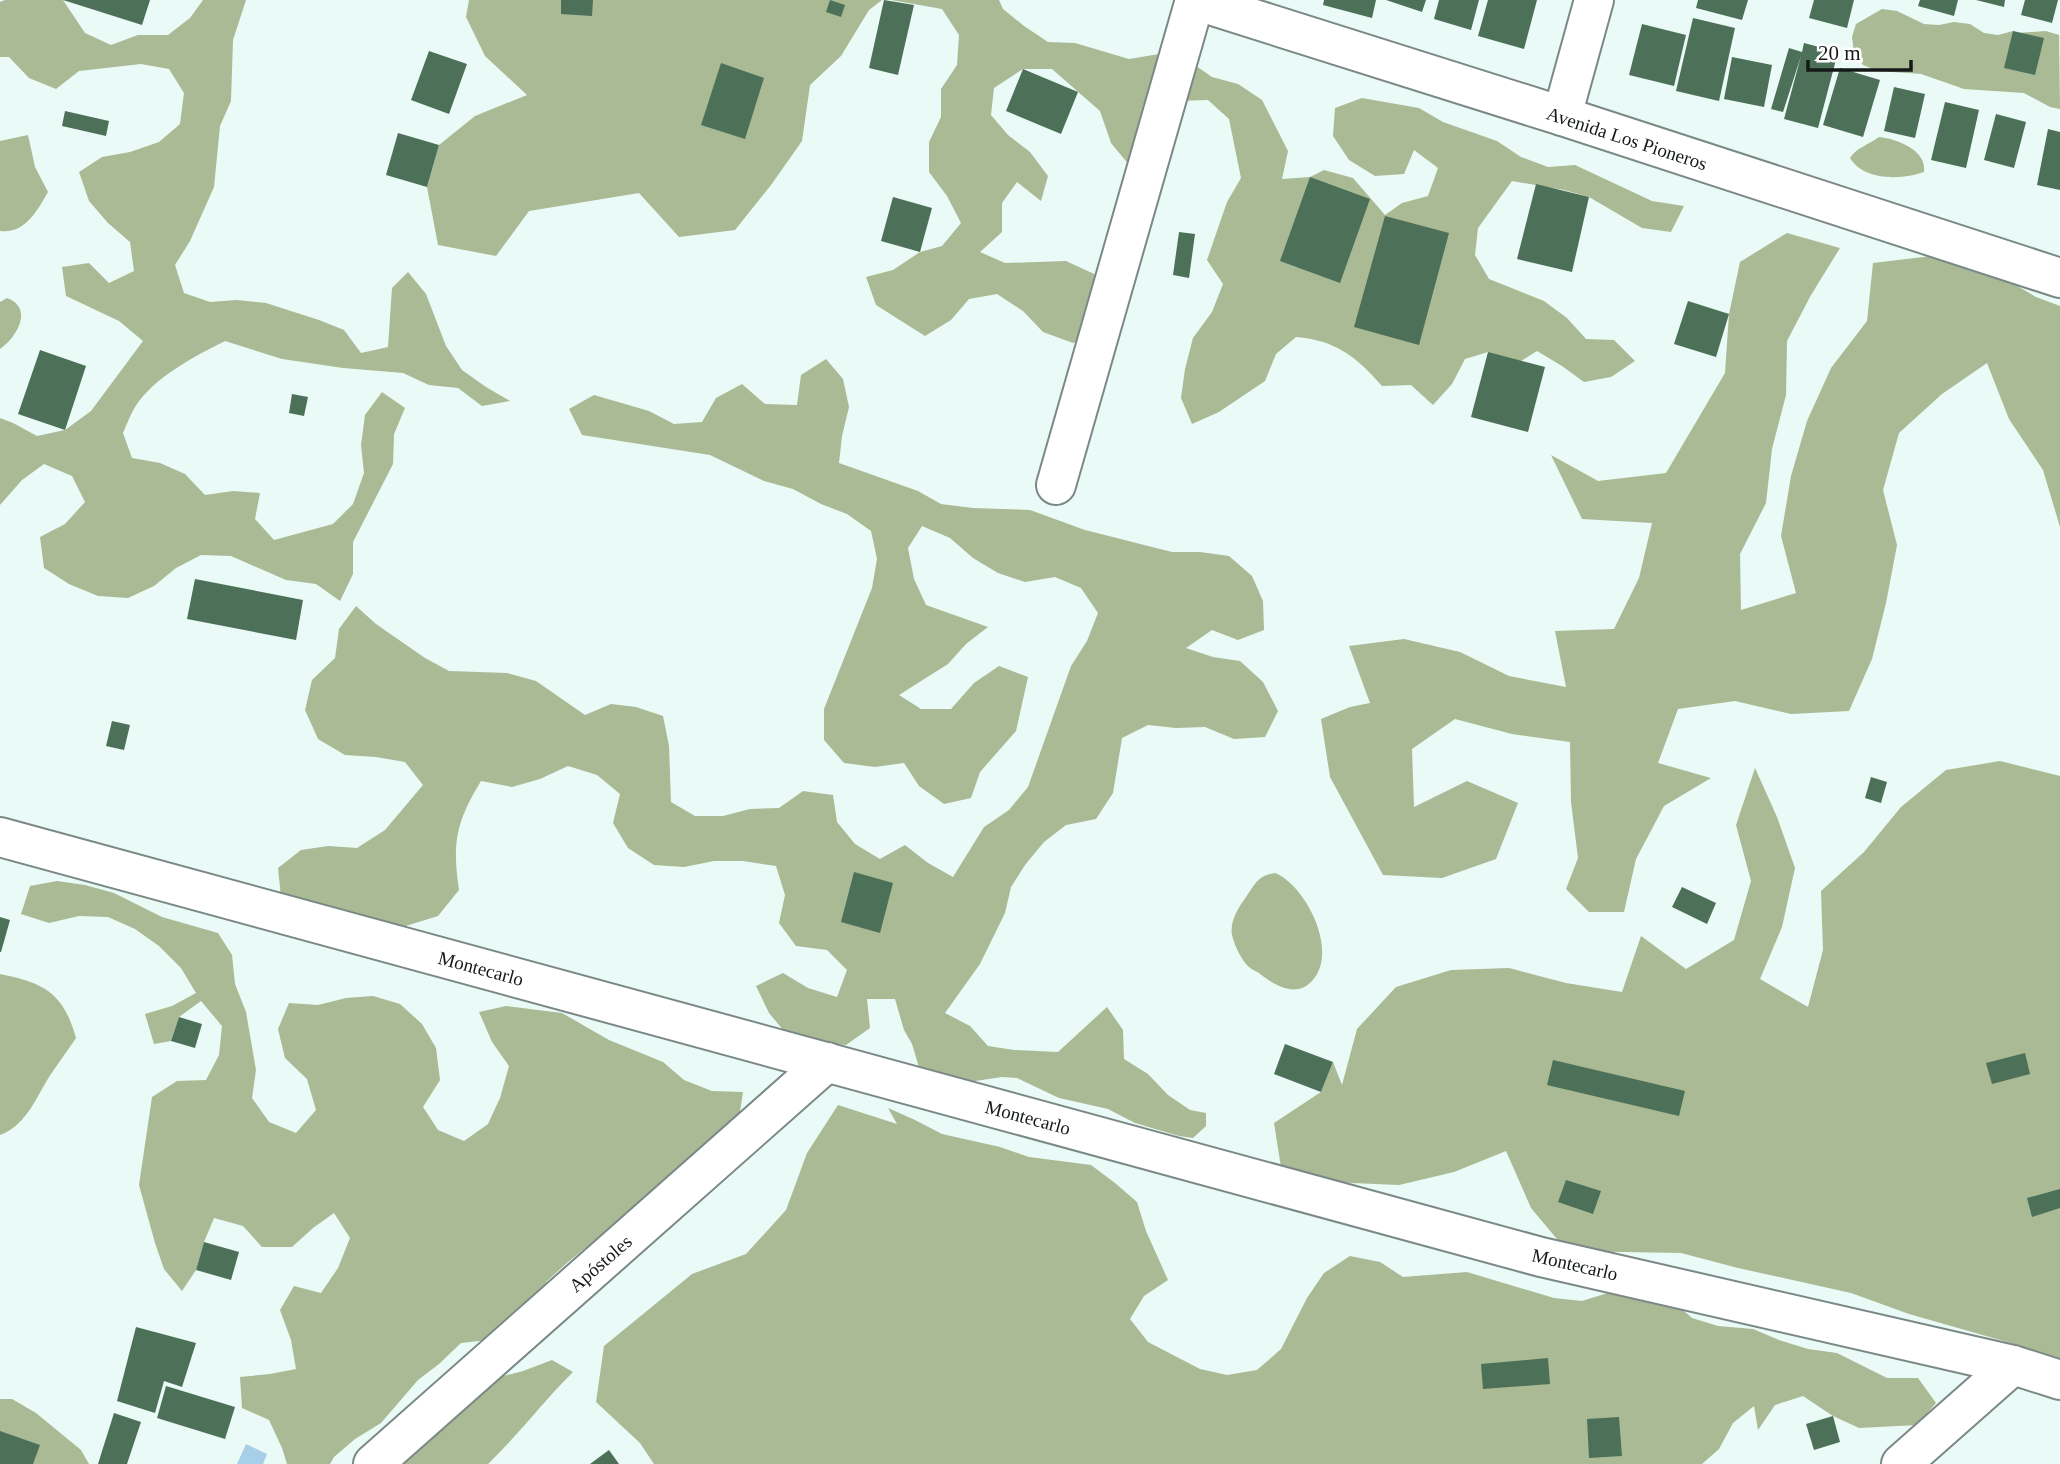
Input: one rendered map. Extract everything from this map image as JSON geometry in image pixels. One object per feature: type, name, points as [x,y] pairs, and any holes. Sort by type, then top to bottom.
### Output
[{"type":"street","points":[[1056,485],[1195,0]]},
{"type":"street","name":"Avenida Los Pioneros","points":[[1195,0],[2060,278]]},
{"type":"street","points":[[1562,116],[1594,0]]},
{"type":"street","name":"Montecarlo","points":[[0,837],[1541,1257],[2013,1365],[2060,1380]]},
{"type":"street","name":"Apóstoles","points":[[373,1464],[827,1062]]},
{"type":"street","points":[[1900,1464],[2013,1365]]},
{"type":"green space","points":[[63,0],[85,33],[111,45],[138,35],[168,35],[190,18],[203,0],[246,0],[233,40],[231,101],[220,126],[214,187],[190,241],[175,265],[184,293],[210,302],[237,300],[266,303],[319,320],[344,330],[361,353],[388,347],[392,288],[408,272],[426,294],[446,346],[462,370],[510,401],[482,406],[458,388],[429,385],[403,373],[282,359],[225,341],[163,377],[143,396],[133,410],[123,433],[132,458],[160,463],[185,474],[205,495],[233,491],[260,493],[255,519],[274,540],[333,524],[353,504],[364,473],[361,445],[365,415],[382,392],[405,408],[394,434],[393,464],[353,542],[353,574],[340,601],[316,584],[286,580],[231,556],[201,555],[176,568],[154,586],[128,598],[98,596],[69,584],[44,568],[40,537],[65,524],[85,502],[72,476],[44,464],[22,480],[0,505],[0,418],[37,436],[65,430],[91,411],[143,341],[119,321],[66,296],[62,267],[89,263],[109,283],[134,271],[130,242],[108,223],[89,201],[79,172],[102,157],[130,152],[159,142],[180,124],[184,93],[169,69],[141,64],[79,71],[56,89],[29,78],[9,57],[0,57],[0,2]]},
{"type":"green space","points":[[469,0],[882,0],[869,10],[841,56],[810,85],[802,141],[735,230],[679,237],[639,193],[529,211],[496,256],[438,245],[427,187],[439,145],[475,116],[527,95],[485,56],[466,17]]},
{"type":"green space","points":[[891,0],[999,0],[1003,9],[1048,42],[1075,43],[1129,59],[1159,54],[1189,61],[1212,77],[1238,84],[1262,100],[1288,151],[1282,179],[1310,177],[1324,170],[1353,178],[1385,215],[1402,203],[1428,196],[1438,168],[1414,150],[1404,174],[1375,176],[1349,160],[1333,136],[1335,108],[1362,98],[1419,108],[1443,122],[1497,141],[1521,157],[1548,167],[1575,165],[1652,201],[1684,206],[1671,232],[1642,228],[1589,197],[1512,181],[1478,228],[1475,255],[1489,279],[1544,301],[1567,318],[1586,339],[1614,340],[1635,361],[1611,377],[1584,382],[1537,351],[1513,366],[1488,352],[1465,359],[1452,384],[1433,405],[1411,385],[1382,386],[1364,367],[1334,346],[1296,337],[1276,354],[1265,381],[1219,412],[1192,424],[1181,398],[1185,369],[1193,338],[1212,312],[1223,284],[1207,260],[1227,202],[1241,178],[1229,119],[1208,100],[1176,101],[1130,166],[1111,143],[1100,111],[1052,69],[1023,69],[994,88],[991,115],[1008,135],[1030,152],[1048,176],[1041,201],[1017,182],[1002,203],[1002,232],[980,252],[1005,263],[1066,261],[1116,284],[1100,332],[1073,343],[1043,332],[1023,311],[997,294],[969,299],[951,320],[925,336],[876,305],[866,277],[893,270],[920,252],[942,246],[961,223],[947,196],[929,172],[929,142],[941,117],[941,89],[957,65],[959,35],[942,9]]},
{"type":"green space","points":[[1882,9],[1897,11],[1924,24],[1970,24],[1984,33],[1998,35],[2013,31],[2046,31],[2059,35],[2060,109],[2050,107],[2024,93],[1964,89],[1921,74],[1878,71],[1863,65],[1854,52],[1852,37],[1856,24]]},
{"type":"green space","points":[[28,135],[35,167],[48,192],[35,213],[23,225],[9,231],[0,231],[0,141]]},
{"type":"green space","points":[[1879,137],[1902,143],[1916,152],[1924,164],[1924,172],[1884,177],[1856,166],[1850,158]]},
{"type":"green space","points":[[1787,233],[1840,248],[1787,341],[1786,395],[1772,449],[1766,503],[1740,554],[1741,610],[1796,593],[1781,536],[1791,476],[1807,421],[1831,368],[1867,321],[1873,263],[1932,256],[1988,269],[2036,297],[2060,306],[2060,527],[2043,470],[2009,419],[1987,363],[1942,394],[1899,433],[1883,490],[1897,545],[1872,659],[1849,711],[1791,714],[1735,701],[1678,709],[1658,763],[1711,778],[1664,806],[1636,859],[1624,912],[1589,912],[1566,889],[1578,858],[1571,802],[1570,742],[1512,734],[1455,719],[1412,749],[1414,807],[1467,781],[1518,803],[1496,859],[1442,878],[1383,875],[1330,777],[1321,719],[1350,707],[1370,703],[1349,646],[1404,639],[1460,652],[1509,676],[1566,687],[1555,631],[1614,629],[1639,578],[1652,523],[1582,519],[1551,455],[1598,481],[1666,473],[1725,373],[1729,314],[1740,262]]},
{"type":"green space","points":[[7,298],[20,308],[20,323],[12,337],[0,349],[0,302]]},
{"type":"green space","points":[[826,359],[843,379],[849,407],[839,463],[918,491],[941,504],[1030,510],[1085,530],[1172,552],[1229,556],[1252,576],[1263,601],[1264,630],[1238,640],[1212,630],[1186,648],[1213,657],[1240,661],[1263,682],[1278,711],[1265,737],[1234,739],[1205,727],[1148,725],[1122,738],[1113,793],[1096,819],[1066,825],[1044,842],[1025,865],[1011,887],[1005,913],[980,964],[945,1013],[970,1026],[988,1046],[1058,1052],[1107,1007],[1123,1030],[1124,1059],[1148,1074],[1168,1095],[1190,1110],[1206,1113],[1206,1126],[1193,1138],[1135,1123],[1108,1109],[1059,1098],[1017,1078],[1002,1077],[949,1085],[921,1074],[895,999],[867,999],[870,1028],[846,1045],[817,1044],[789,1037],[769,1013],[756,986],[783,973],[808,988],[837,997],[847,970],[827,950],[796,946],[779,923],[785,895],[776,866],[743,861],[714,861],[684,867],[654,865],[628,848],[613,823],[620,794],[597,775],[568,766],[540,779],[512,787],[481,781],[466,809],[458,833],[456,859],[459,890],[438,916],[383,933],[281,897],[278,868],[301,850],[328,846],[357,848],[385,830],[423,785],[405,762],[345,755],[318,739],[305,710],[312,680],[335,658],[339,629],[356,606],[376,624],[449,671],[507,673],[536,681],[585,715],[611,704],[636,707],[663,716],[669,746],[671,802],[695,816],[723,816],[750,809],[779,808],[803,791],[833,795],[837,822],[855,844],[880,859],[905,845],[928,863],[953,877],[984,827],[1009,810],[1028,787],[1071,666],[1087,641],[1098,613],[1081,588],[1055,577],[1025,582],[998,573],[973,558],[950,538],[922,526],[908,548],[914,579],[926,605],[988,627],[966,644],[948,664],[899,695],[921,709],[951,709],[974,683],[999,666],[1028,677],[1016,731],[980,772],[971,798],[944,804],[919,786],[904,763],[875,767],[844,763],[824,740],[824,709],[872,588],[877,559],[871,531],[847,514],[793,489],[764,481],[710,455],[582,435],[569,409],[594,395],[649,411],[674,424],[702,422],[716,398],[742,384],[765,404],[797,405],[801,375]]},
{"type":"green space","points":[[2000,761],[2060,776],[2060,1362],[2021,1346],[1909,1314],[1851,1293],[1681,1253],[1567,1251],[1531,1208],[1506,1151],[1454,1172],[1399,1185],[1283,1180],[1274,1123],[1321,1092],[1333,1062],[1342,1085],[1357,1029],[1396,987],[1451,970],[1509,968],[1566,983],[1622,992],[1641,936],[1686,969],[1734,940],[1751,881],[1736,825],[1755,768],[1777,817],[1795,868],[1782,927],[1760,979],[1808,1007],[1823,950],[1821,891],[1864,852],[1901,807],[1946,770]]},
{"type":"green space","points":[[1275,873],[1287,880],[1308,906],[1321,939],[1319,970],[1311,982],[1298,989],[1278,985],[1249,967],[1239,954],[1232,935],[1234,917],[1253,887],[1263,877]]},
{"type":"green space","points":[[57,881],[114,893],[162,917],[218,933],[232,955],[235,984],[246,1012],[256,1070],[252,1098],[269,1122],[296,1133],[316,1110],[307,1079],[285,1058],[278,1029],[289,1003],[318,1005],[346,998],[373,996],[400,1004],[422,1024],[436,1048],[440,1080],[423,1107],[438,1130],[464,1141],[488,1124],[500,1098],[509,1066],[492,1042],[479,1012],[506,1006],[562,1013],[609,1040],[663,1062],[684,1080],[712,1091],[743,1092],[739,1118],[568,1262],[547,1281],[531,1304],[488,1340],[461,1343],[418,1380],[381,1423],[355,1439],[334,1457],[330,1464],[287,1464],[269,1420],[242,1408],[240,1377],[296,1369],[291,1340],[280,1310],[294,1286],[321,1293],[338,1268],[350,1238],[334,1213],[292,1247],[262,1247],[243,1226],[214,1218],[196,1270],[182,1291],[164,1269],[139,1185],[152,1097],[177,1081],[206,1080],[219,1055],[222,1026],[201,1001],[179,1017],[171,1041],[154,1044],[145,1014],[172,1006],[196,993],[181,968],[159,946],[135,929],[108,917],[79,916],[49,923],[21,914],[30,886]]},
{"type":"green space","points":[[0,974],[29,981],[50,992],[65,1010],[76,1038],[24,1117],[0,1135]]},
{"type":"green space","points":[[838,1105],[897,1124],[888,1108],[942,1134],[1000,1147],[1029,1157],[1091,1165],[1137,1202],[1146,1231],[1168,1280],[1144,1296],[1130,1319],[1148,1342],[1200,1369],[1227,1375],[1257,1370],[1281,1349],[1307,1298],[1324,1273],[1350,1256],[1380,1262],[1403,1277],[1467,1272],[1554,1298],[1582,1301],[1611,1292],[1669,1298],[1692,1318],[1718,1326],[1753,1329],[1808,1349],[1837,1353],[1887,1378],[1918,1378],[1936,1403],[1917,1425],[1859,1428],[1833,1416],[1803,1396],[1775,1405],[1758,1430],[1754,1406],[1733,1423],[1719,1449],[1702,1464],[654,1464],[640,1443],[596,1402],[604,1346],[692,1274],[746,1254],[786,1210],[807,1153]]},
{"type":"green space","points":[[552,1360],[573,1372],[488,1464],[400,1464],[496,1378]]},
{"type":"green space","points":[[0,1399],[12,1399],[36,1413],[81,1450],[89,1464],[0,1464]]},
{"type":"water","points":[[246,1444],[267,1454],[263,1464],[237,1464]]},
{"type":"building","points":[[63,0],[150,0],[142,25]]},
{"type":"building","points":[[561,0],[593,0],[592,16],[561,14]]},
{"type":"building","points":[[830,0],[845,5],[841,17],[826,12]]},
{"type":"building","points":[[884,0],[914,5],[898,75],[869,68]]},
{"type":"building","points":[[1324,0],[1376,0],[1372,18],[1323,5]]},
{"type":"building","points":[[1386,0],[1426,0],[1422,12]]},
{"type":"building","points":[[1439,0],[1479,0],[1471,30],[1434,19]]},
{"type":"building","points":[[1488,0],[1537,0],[1524,49],[1478,36]]},
{"type":"building","points":[[1698,0],[1748,0],[1742,20],[1696,8]]},
{"type":"building","points":[[1814,0],[1854,0],[1847,28],[1809,18]]},
{"type":"building","points":[[1920,0],[1958,0],[1954,16],[1918,6]]},
{"type":"building","points":[[1976,0],[2005,0],[2004,7]]},
{"type":"building","points":[[2025,0],[2058,0],[2052,23],[2021,15]]},
{"type":"building","points":[[1693,18],[1735,28],[1719,101],[1676,91]]},
{"type":"building","points":[[1642,24],[1686,35],[1674,86],[1629,75]]},
{"type":"building","points":[[2013,31],[2044,38],[2035,75],[2004,68]]},
{"type":"building","points":[[1804,43],[1838,52],[1818,128],[1784,119],[1801,56],[1783,112],[1771,109],[1789,48],[1802,52]]},
{"type":"building","points":[[429,51],[467,64],[449,114],[411,100]]},
{"type":"building","points":[[1732,57],[1772,65],[1764,107],[1724,99]]},
{"type":"building","points":[[721,63],[764,78],[745,139],[701,125]]},
{"type":"building","points":[[1840,68],[1880,80],[1863,137],[1823,125]]},
{"type":"building","points":[[1023,69],[1078,92],[1061,134],[1006,111]]},
{"type":"building","points":[[1894,87],[1925,94],[1915,138],[1884,131]]},
{"type":"building","points":[[1945,102],[1979,110],[1966,168],[1931,160]]},
{"type":"building","points":[[65,111],[109,121],[106,136],[62,126]]},
{"type":"building","points":[[1996,114],[2026,122],[2014,168],[1984,160]]},
{"type":"building","points":[[2048,129],[2060,132],[2060,190],[2037,185]]},
{"type":"building","points":[[398,133],[439,145],[427,187],[386,175]]},
{"type":"building","points":[[1310,177],[1370,199],[1340,283],[1280,261]]},
{"type":"building","points":[[1536,184],[1589,197],[1572,272],[1517,259]]},
{"type":"building","points":[[893,197],[932,208],[920,252],[881,241]]},
{"type":"building","points":[[1385,216],[1449,233],[1419,345],[1354,327]]},
{"type":"building","points":[[1179,232],[1195,234],[1189,278],[1173,275]]},
{"type":"building","points":[[1688,301],[1729,314],[1716,357],[1674,344]]},
{"type":"building","points":[[40,350],[86,366],[65,430],[18,414]]},
{"type":"building","points":[[1488,352],[1545,367],[1528,432],[1471,417]]},
{"type":"building","points":[[292,394],[308,397],[304,416],[289,413]]},
{"type":"building","points":[[195,579],[303,600],[296,640],[187,619]]},
{"type":"building","points":[[112,721],[130,725],[124,750],[106,746]]},
{"type":"building","points":[[1871,777],[1887,782],[1881,803],[1865,798]]},
{"type":"building","points":[[854,872],[893,883],[880,933],[841,922]]},
{"type":"building","points":[[1682,887],[1716,903],[1707,924],[1672,907]]},
{"type":"building","points":[[0,917],[10,920],[1,952],[0,952]]},
{"type":"building","points":[[179,1017],[202,1024],[195,1048],[171,1041]]},
{"type":"building","points":[[1285,1044],[1333,1062],[1321,1092],[1274,1074]]},
{"type":"building","points":[[2025,1053],[2030,1074],[1992,1084],[1986,1063]]},
{"type":"building","points":[[1553,1060],[1685,1091],[1679,1116],[1547,1085]]},
{"type":"building","points":[[1566,1180],[1601,1191],[1593,1214],[1558,1202]]},
{"type":"building","points":[[2060,1189],[2060,1208],[2032,1217],[2027,1198]]},
{"type":"building","points":[[204,1242],[239,1252],[231,1280],[196,1270]]},
{"type":"building","points":[[136,1327],[196,1343],[182,1387],[164,1381],[155,1413],[117,1401]]},
{"type":"building","points":[[1548,1358],[1550,1384],[1483,1389],[1481,1364]]},
{"type":"building","points":[[166,1386],[235,1407],[225,1439],[157,1418]]},
{"type":"building","points":[[114,1413],[141,1422],[127,1464],[98,1464]]},
{"type":"building","points":[[1833,1416],[1840,1442],[1814,1450],[1806,1424]]},
{"type":"building","points":[[1619,1417],[1622,1456],[1589,1458],[1587,1419]]},
{"type":"building","points":[[0,1431],[40,1445],[33,1464],[0,1464]]},
{"type":"building","points":[[609,1450],[619,1464],[590,1464]]}]
